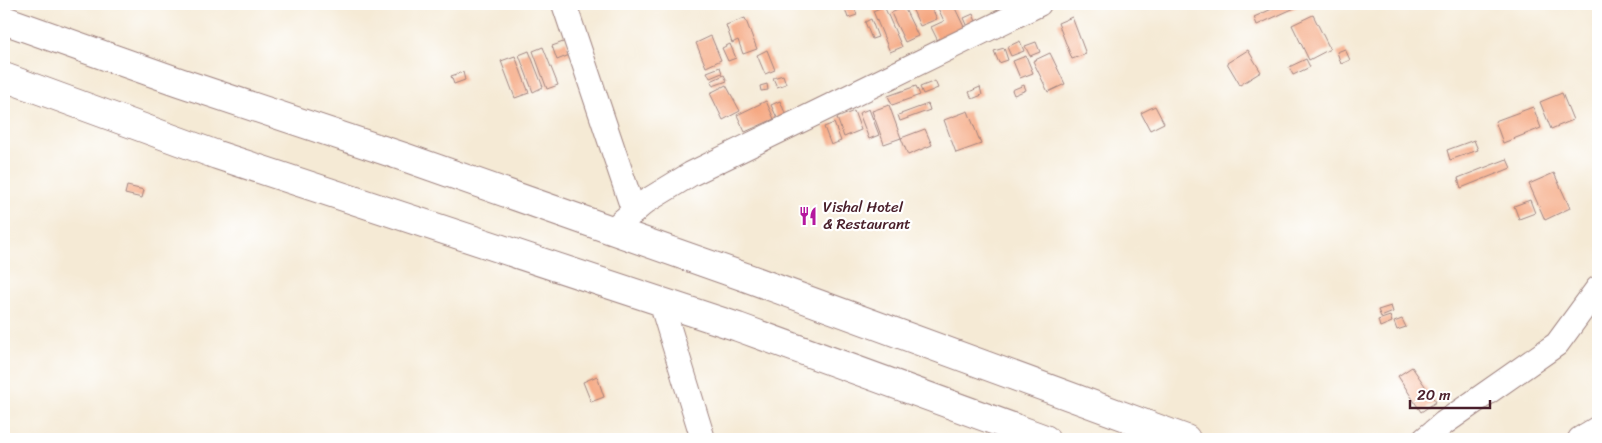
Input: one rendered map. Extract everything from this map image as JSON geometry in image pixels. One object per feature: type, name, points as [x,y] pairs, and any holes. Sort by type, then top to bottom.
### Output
[{"type":"highway","points":[[4,20],[178,82],[404,157],[612,230],[1186,439]]},
{"type":"highway","points":[[4,77],[216,156],[738,327],[1046,439]]},
{"type":"street","points":[[564,4],[634,212]]},
{"type":"street","points":[[612,230],[645,202],[690,174],[1039,4]]},
{"type":"street","points":[[1425,439],[1444,423],[1557,344],[1598,288]]},
{"type":"street","points":[[661,302],[702,439]]},
{"type":"street","points":[[1580,439],[1598,428]]},
{"type":"building","points":[[853,4],[857,15],[848,18],[844,6]]},
{"type":"building","points":[[910,4],[930,4],[937,19],[920,26]]},
{"type":"building","points":[[936,4],[953,4],[965,29],[938,41],[931,27],[944,21]]},
{"type":"building","points":[[1283,4],[1298,4],[1299,6],[1257,25],[1254,17]]},
{"type":"building","points":[[884,6],[902,47],[890,52],[873,11]]},
{"type":"building","points":[[904,7],[918,36],[905,42],[891,13]]},
{"type":"building","points":[[973,14],[977,24],[968,27],[964,18]]},
{"type":"building","points":[[1313,15],[1330,49],[1309,60],[1292,25]]},
{"type":"building","points":[[1072,17],[1086,54],[1072,59],[1058,23]]},
{"type":"building","points":[[745,18],[757,49],[743,54],[738,40],[732,43],[726,25]]},
{"type":"building","points":[[871,19],[878,37],[872,39],[865,22]]},
{"type":"building","points":[[711,36],[721,60],[706,67],[696,43]]},
{"type":"building","points":[[566,41],[572,54],[557,60],[552,46]]},
{"type":"building","points":[[1020,41],[1024,51],[1011,56],[1007,47]]},
{"type":"building","points":[[1036,42],[1040,52],[1030,56],[1025,46]]},
{"type":"building","points":[[730,44],[736,58],[728,61],[722,48]]},
{"type":"building","points":[[543,47],[558,85],[547,89],[533,51]]},
{"type":"building","points":[[1004,48],[1008,60],[999,63],[994,51]]},
{"type":"building","points":[[1345,49],[1350,60],[1341,64],[1337,52]]},
{"type":"building","points":[[767,50],[775,70],[765,74],[757,55]]},
{"type":"building","points":[[1248,50],[1261,72],[1240,85],[1227,63]]},
{"type":"building","points":[[529,51],[543,87],[533,92],[519,55]]},
{"type":"building","points":[[1050,53],[1065,84],[1048,92],[1033,61]]},
{"type":"building","points":[[515,56],[529,93],[515,98],[501,61]]},
{"type":"building","points":[[1026,56],[1033,73],[1020,78],[1013,61]]},
{"type":"building","points":[[1306,59],[1310,67],[1293,75],[1289,67]]},
{"type":"building","points":[[720,67],[722,73],[710,78],[707,72]]},
{"type":"building","points":[[463,72],[465,80],[454,84],[451,76]]},
{"type":"building","points":[[724,75],[727,81],[713,86],[711,81]]},
{"type":"building","points":[[783,75],[786,84],[777,87],[773,78]]},
{"type":"building","points":[[935,81],[938,88],[923,94],[920,87]]},
{"type":"building","points":[[767,84],[768,90],[761,91],[760,86]]},
{"type":"building","points":[[726,85],[740,111],[723,120],[710,93]]},
{"type":"building","points":[[1024,85],[1026,90],[1014,95],[1012,90]]},
{"type":"building","points":[[916,86],[920,95],[892,105],[888,96]]},
{"type":"building","points":[[980,87],[982,95],[972,99],[969,92]]},
{"type":"building","points":[[1562,93],[1573,120],[1551,129],[1540,102]]},
{"type":"building","points":[[766,101],[774,119],[745,132],[737,115]]},
{"type":"building","points":[[780,101],[788,120],[780,124],[771,105]]},
{"type":"building","points":[[928,104],[930,110],[900,121],[898,115]]},
{"type":"building","points":[[889,105],[901,138],[884,144],[872,111]]},
{"type":"building","points":[[1155,106],[1164,123],[1150,130],[1141,113]]},
{"type":"building","points":[[1533,107],[1541,128],[1503,143],[1495,121]]},
{"type":"building","points":[[869,109],[879,135],[869,139],[859,113]]},
{"type":"building","points":[[854,111],[861,130],[844,137],[837,118]]},
{"type":"building","points":[[968,111],[981,144],[956,153],[944,120]]},
{"type":"building","points":[[834,123],[841,141],[831,145],[824,127]]},
{"type":"building","points":[[925,129],[932,145],[908,155],[901,138]]},
{"type":"building","points":[[1474,140],[1478,150],[1450,160],[1447,150]]},
{"type":"building","points":[[1507,159],[1511,168],[1461,188],[1458,178]]},
{"type":"building","points":[[1554,173],[1570,208],[1545,220],[1529,184]]},
{"type":"building","points":[[127,186],[144,190],[142,198],[125,194]]},
{"type":"building","points":[[1530,200],[1535,213],[1519,219],[1514,206]]},
{"type":"building","points":[[1391,306],[1393,312],[1381,317],[1378,310]]},
{"type":"building","points":[[1390,316],[1392,322],[1380,327],[1378,320]]},
{"type":"building","points":[[1402,319],[1406,327],[1397,330],[1394,322]]},
{"type":"building","points":[[1412,367],[1436,402],[1421,412],[1398,376]]},
{"type":"building","points":[[597,376],[604,397],[591,402],[583,382]]},
{"type":"place","name":"Vishal Hotel & Restaurant","points":[[808,216]]}]
